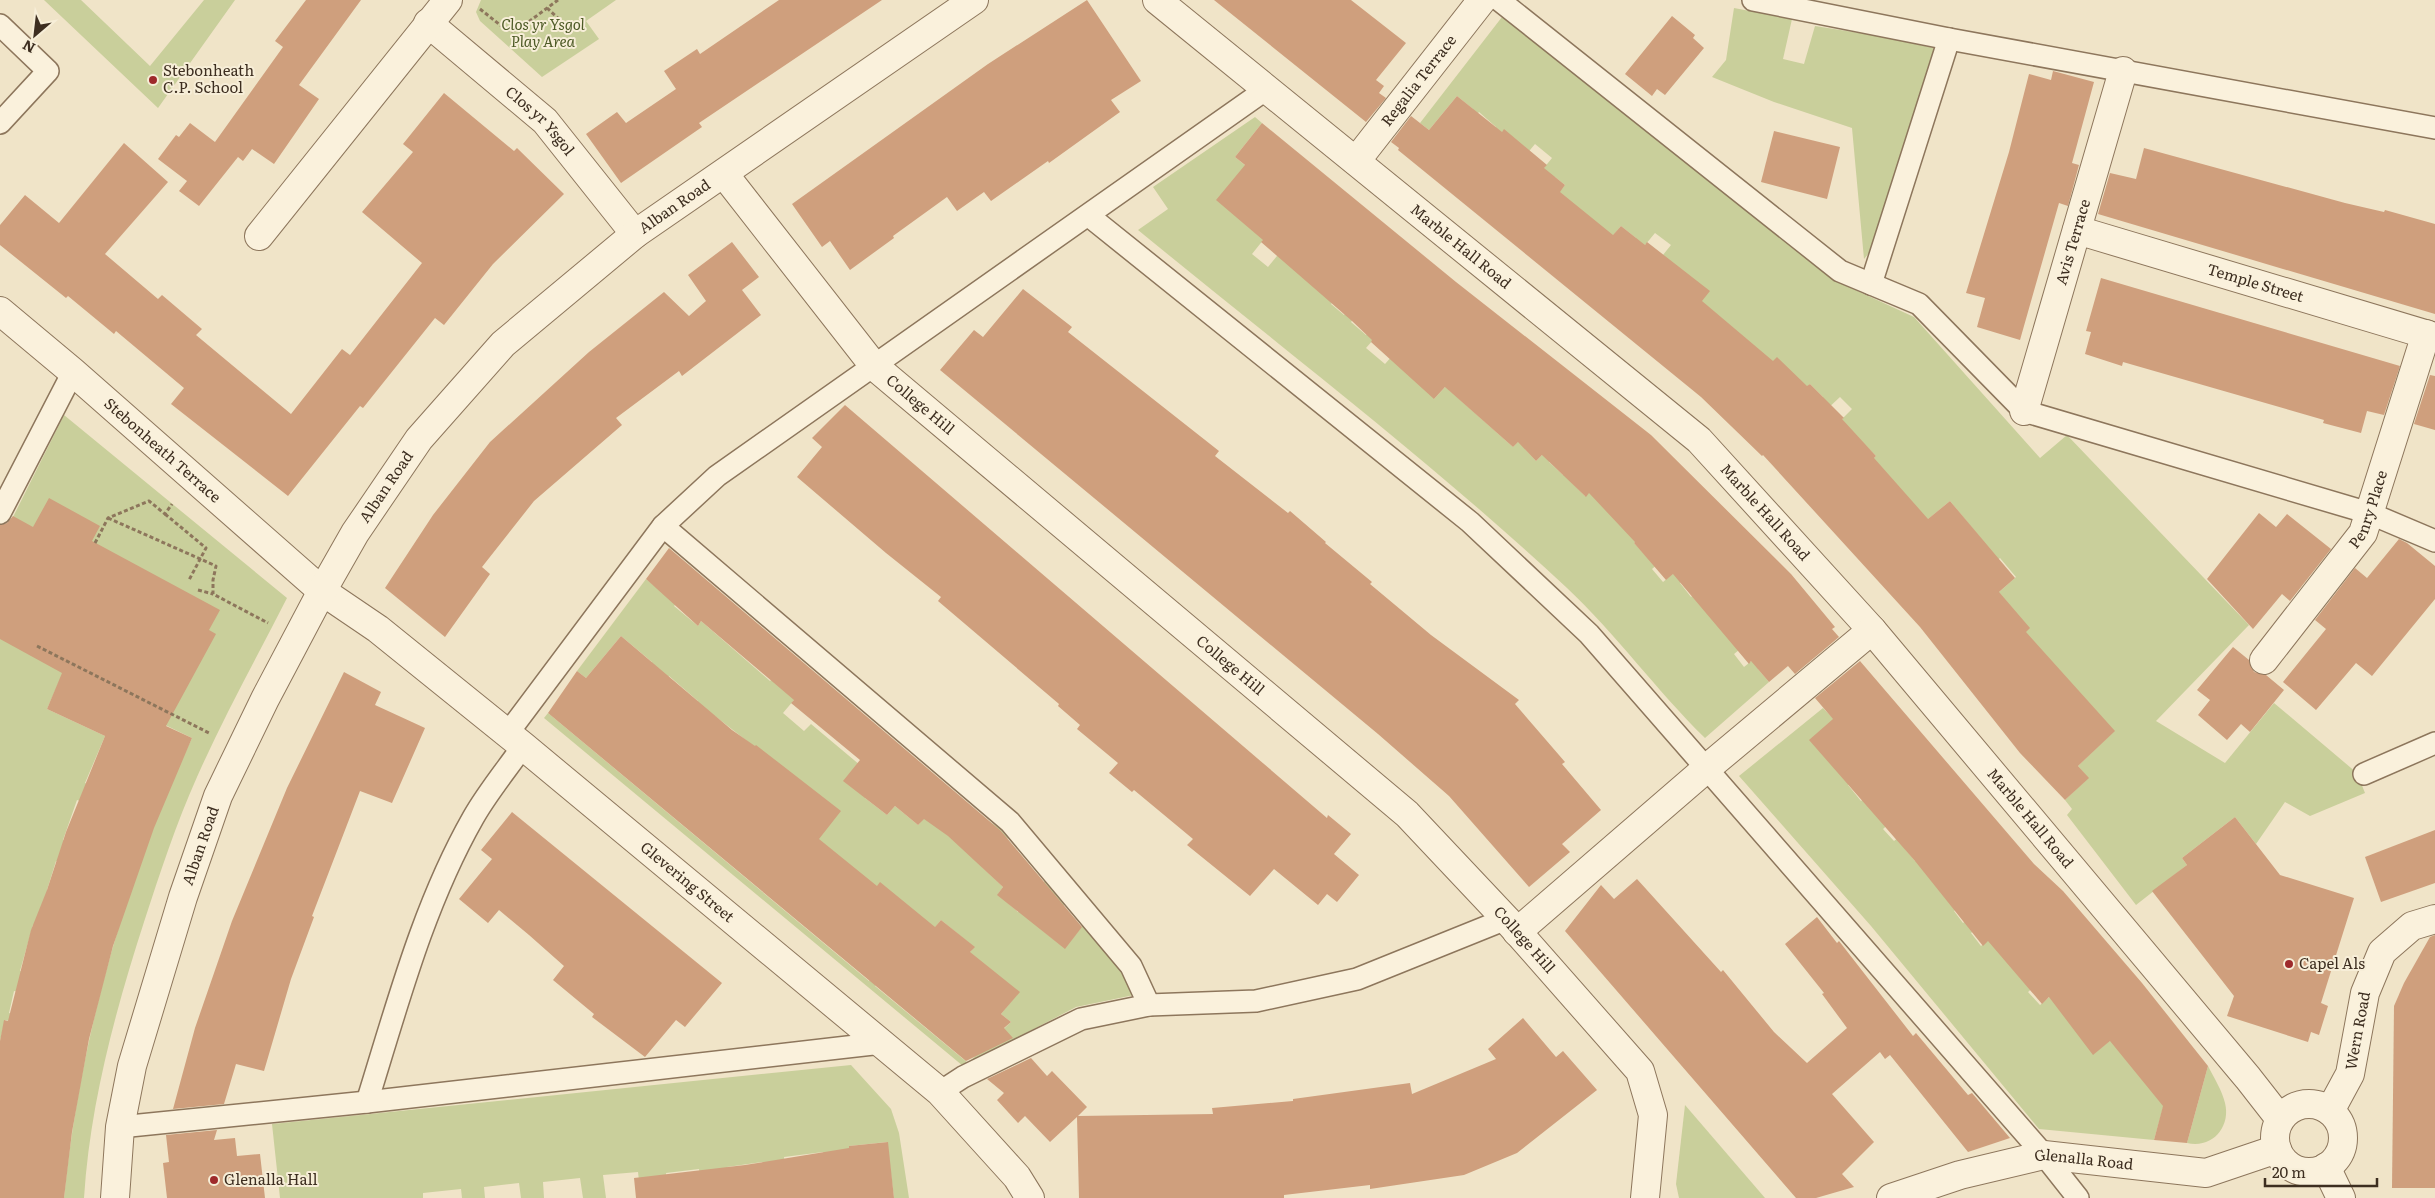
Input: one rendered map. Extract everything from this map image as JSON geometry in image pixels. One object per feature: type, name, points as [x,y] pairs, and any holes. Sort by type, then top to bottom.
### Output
[{"type":"street","points":[[259,236],[448,0]]},
{"type":"street","name":"Alban Road","points":[[115,1198],[120,1127],[135,1057],[183,897],[218,796],[322,591],[355,533],[419,439],[503,344],[635,234],[974,0]]},
{"type":"street","name":"Marble Hall Road","points":[[1157,0],[1268,88],[1699,440],[1872,630],[2248,1078],[2280,1119]]},
{"type":"street","name":"Regalia Terrace","points":[[1356,161],[1482,0]]},
{"type":"street","name":"Clos yr Ysgol","points":[[428,23],[545,121],[635,234]]},
{"type":"street","name":"Avis Terrace","points":[[2024,411],[2123,71]]},
{"type":"street","name":"College Hill","points":[[724,174],[874,366],[1408,814],[1511,926],[1640,1071],[1653,1115],[1646,1198]]},
{"type":"street","name":"Temple Street","points":[[2076,230],[2430,336]]},
{"type":"street","name":"Stebonheath Terrace","points":[[0,311],[73,372],[322,591]]},
{"type":"street","name":"Penry Place","points":[[2264,660],[2363,533],[2430,336]]},
{"type":"street","name":"Glevering Street","points":[[322,591],[378,629],[515,740],[940,1092],[1018,1177],[1030,1198]]},
{"type":"street","points":[[1511,926],[1707,768],[1872,630]]},
{"type":"street","name":"Wern Road","points":[[2330,1111],[2350,1074],[2365,993],[2382,952],[2412,926],[2435,920]]},
{"type":"street","points":[[2309,1103],[2330,1111],[2342,1129],[2340,1150],[2326,1167],[2315,1171],[2303,1171],[2292,1168],[2283,1160],[2274,1140],[2275,1129],[2280,1119],[2288,1110],[2298,1105],[2309,1103]]},
{"type":"street","name":"Glenalla Road","points":[[1891,1198],[1960,1175],[2044,1155],[2206,1173],[2277,1149]]},
{"type":"street","points":[[2326,1167],[2341,1198]]},
{"type":"lane","points":[[1499,0],[1840,271],[1919,304],[2024,411],[2369,513],[2435,541]]},
{"type":"lane","points":[[1752,0],[1949,39],[2435,128]]},
{"type":"lane","points":[[0,25],[48,71],[0,123]]},
{"type":"lane","points":[[1871,284],[1949,39]]},
{"type":"lane","points":[[367,1102],[403,984],[433,901],[474,817],[515,740],[663,526],[717,476],[1089,216],[1268,88]]},
{"type":"lane","points":[[1089,216],[1470,522],[1590,634],[2044,1155],[2078,1198]]},
{"type":"lane","points":[[0,513],[73,372]]},
{"type":"lane","points":[[663,526],[1010,822],[1131,966],[1149,1005]]},
{"type":"lane","points":[[2364,774],[2435,743]]},
{"type":"lane","points":[[940,1092],[1081,1019],[1149,1005],[1256,1001],[1358,979],[1511,926]]},
{"type":"lane","points":[[120,1127],[367,1102],[882,1043]]},
{"type":"path","points":[[478,6],[504,28],[512,31],[523,26],[558,0]]},
{"type":"path","points":[[548,8],[561,21]]},
{"type":"path","points":[[165,514],[176,500]]},
{"type":"path","points":[[94,543],[108,518],[148,501],[206,548],[190,580]]},
{"type":"path","points":[[108,518],[216,566],[213,594]]},
{"type":"path","points":[[198,590],[213,594],[276,627]]},
{"type":"path","points":[[37,646],[212,734]]},
{"type":"green space","name":"Stebonheath C.P. School","points":[[44,0],[81,0],[150,66],[204,0],[235,0],[158,108]]},
{"type":"green space","name":"Clos yr Ysgol Play Area","points":[[481,0],[616,0],[586,21],[599,39],[542,77],[480,21],[476,12]]},
{"type":"green space","points":[[1734,8],[1792,19],[1783,59],[1804,64],[1815,26],[1878,36],[1934,48],[1888,203],[1869,253],[1864,259],[1852,128],[1774,102],[1712,77],[1726,60]]},
{"type":"green space","points":[[1502,17],[1838,282],[1914,317],[2040,458],[2067,435],[2249,625],[2156,721],[2225,763],[2274,703],[2357,773],[2365,793],[2310,816],[2285,802],[2256,844],[2235,817],[2182,858],[2187,865],[2136,905],[2067,815],[2072,809],[2065,800],[2088,778],[2078,766],[2114,731],[1980,609],[2016,577],[2000,558],[1947,603],[1983,541],[1950,501],[1927,520],[1833,496],[1876,456],[1841,420],[1852,409],[1840,397],[1808,427],[1823,397],[1810,384],[1776,416],[1748,388],[1634,291],[1671,245],[1655,233],[1616,280],[1636,238],[1621,226],[1592,260],[1539,217],[1565,185],[1555,177],[1518,200],[1552,158],[1535,144],[1506,179],[1504,130],[1473,167],[1467,162],[1496,127],[1479,112],[1450,147],[1473,109],[1457,96],[1429,130],[1420,123]]},
{"type":"green space","points":[[1255,117],[1262,123],[1235,157],[1292,204],[1252,254],[1268,267],[1308,218],[1364,264],[1331,304],[1344,315],[1378,275],[1386,282],[1351,322],[1366,335],[1403,296],[1408,300],[1366,348],[1385,364],[1428,315],[1434,399],[1476,354],[1480,358],[1449,390],[1513,447],[1548,410],[1525,449],[1536,461],[1570,428],[1577,435],[1549,462],[1563,475],[1592,447],[1572,483],[1585,496],[1617,465],[1669,514],[1634,543],[1647,557],[1690,536],[1652,569],[1663,582],[1704,548],[1711,556],[1680,583],[1691,597],[1729,565],[1775,621],[1734,654],[1744,667],[1785,634],[1758,669],[1769,682],[1705,738],[1585,606],[1516,541],[1410,450],[1138,230],[1168,209],[1153,187]]},
{"type":"green space","points":[[64,415],[287,598],[207,754],[162,867],[133,956],[105,1058],[92,1128],[84,1198],[64,1198],[71,1138],[81,1079],[94,1021],[108,962],[126,905],[146,848],[192,738],[62,675],[47,709],[105,736],[85,783],[121,798],[115,812],[77,800],[63,840],[92,851],[85,870],[56,861],[47,890],[70,935],[33,925],[20,971],[58,981],[54,999],[14,991],[9,1013],[45,1021],[44,1028],[5,1020],[0,1041],[0,543]]},
{"type":"green space","points":[[646,579],[658,589],[666,579],[685,593],[674,606],[698,626],[701,621],[770,681],[776,675],[799,694],[783,713],[804,731],[811,724],[879,781],[865,798],[887,815],[895,806],[918,825],[925,817],[965,849],[988,821],[1000,828],[1008,838],[982,867],[1003,887],[998,894],[1018,912],[1045,881],[1065,904],[1043,931],[1065,948],[1083,925],[1115,961],[1134,995],[1076,1007],[963,1066],[544,718],[548,713],[869,981],[899,946],[859,907],[815,874],[747,741],[715,716],[663,743],[698,701],[669,676],[635,717],[618,703],[652,662],[621,636],[586,678],[577,671]],"holes":[[[941,920],[974,947],[953,974],[1019,992],[1001,1014],[1011,1022],[968,1063],[875,986],[903,950],[912,956]]]},
{"type":"green space","points":[[1823,708],[1875,762],[1848,785],[1861,801],[1887,779],[1910,805],[1883,829],[1894,841],[1921,819],[1905,849],[1915,861],[1941,840],[1981,888],[1954,911],[1963,923],[1991,900],[1999,910],[1971,933],[1981,946],[2011,922],[2054,969],[2028,992],[2040,1005],[2066,983],[2093,1054],[2111,1040],[2164,1104],[2154,1140],[2039,1129],[1871,926],[1739,776]]},
{"type":"green space","points":[[851,1065],[891,1109],[899,1133],[909,1198],[894,1198],[887,1142],[849,1146],[855,1198],[829,1198],[823,1152],[784,1157],[788,1198],[762,1162],[727,1167],[730,1198],[703,1198],[699,1169],[666,1173],[668,1198],[641,1198],[638,1172],[603,1175],[606,1198],[583,1198],[580,1178],[543,1182],[544,1198],[521,1198],[519,1183],[484,1187],[485,1198],[462,1198],[461,1189],[423,1193],[423,1198],[280,1198],[272,1124]]},
{"type":"green space","points":[[2208,1066],[2224,1098],[2225,1120],[2218,1134],[2212,1139],[2204,1143],[2187,1143]]},
{"type":"green space","points":[[1685,1105],[1765,1198],[1679,1198],[1676,1184]]},
{"type":"building","points":[[306,0],[361,0],[299,85],[319,99],[274,164],[252,149],[243,161],[238,157],[199,206],[179,191],[187,181],[158,159],[176,135],[179,137],[190,123],[215,142],[283,47],[275,41]]},
{"type":"building","points":[[779,0],[882,0],[699,123],[702,127],[621,183],[586,134],[617,112],[626,123],[676,89],[664,71],[697,49],[700,54]]},
{"type":"building","points":[[1087,0],[1141,81],[1111,100],[1120,112],[1049,163],[1048,161],[991,201],[984,192],[957,211],[947,197],[850,270],[830,241],[822,247],[792,204],[988,64]]},
{"type":"building","points":[[1214,0],[1351,0],[1406,43],[1376,80],[1384,86],[1379,93],[1386,98],[1366,122]]},
{"type":"building","points":[[1672,16],[1695,35],[1693,38],[1704,48],[1665,95],[1657,89],[1652,96],[1625,74]]},
{"type":"building","points":[[2053,71],[2094,82],[2072,163],[2079,165],[2068,206],[2059,203],[2020,340],[1977,327],[1985,298],[1966,293],[2009,152],[2029,74],[2051,80]]},
{"type":"building","points":[[444,93],[514,151],[517,148],[564,194],[493,264],[444,325],[435,318],[363,408],[360,406],[288,496],[171,404],[184,388],[116,331],[114,334],[68,296],[66,298],[0,245],[0,225],[25,195],[59,223],[124,143],[168,182],[105,254],[158,299],[162,295],[202,329],[196,335],[291,414],[342,349],[350,355],[422,263],[362,212],[413,152],[403,144]]},
{"type":"building","points":[[1457,96],[1502,132],[1504,129],[1547,165],[1544,168],[1565,185],[1560,192],[1613,235],[1621,226],[1645,245],[1647,242],[1710,291],[1702,301],[1773,361],[1777,357],[1807,386],[1810,384],[1844,418],[1842,419],[1876,456],[1874,458],[1928,519],[1950,501],[2015,578],[1999,592],[2030,628],[2026,632],[2115,731],[2078,766],[2089,778],[2065,800],[2020,753],[1920,627],[1763,455],[1701,397],[1398,150],[1399,148],[1391,142],[1411,116],[1429,130]]},
{"type":"building","points":[[1262,123],[1456,282],[1651,435],[1791,574],[1835,627],[1832,629],[1839,637],[1795,674],[1788,666],[1769,682],[1751,661],[1749,664],[1673,574],[1666,580],[1635,542],[1589,493],[1586,497],[1542,455],[1536,461],[1518,442],[1513,447],[1445,387],[1434,399],[1371,342],[1372,340],[1352,321],[1216,200],[1245,165],[1235,157]]},
{"type":"building","points":[[1774,131],[1840,147],[1827,199],[1761,182]]},
{"type":"building","points":[[2144,148],[2345,203],[2384,212],[2385,210],[2435,224],[2435,314],[2098,214],[2110,173],[2136,179]]},
{"type":"building","points":[[732,242],[759,277],[742,290],[761,315],[682,376],[679,371],[616,418],[622,425],[534,501],[482,567],[490,574],[445,637],[385,588],[433,515],[490,442],[589,352],[664,292],[689,316],[706,301],[688,275]]},
{"type":"building","points":[[2101,278],[2400,366],[2384,415],[2367,411],[2361,433],[2323,423],[2324,420],[2123,362],[2122,366],[2085,354],[2091,332],[2086,331]]},
{"type":"building","points":[[1023,289],[1072,327],[1068,332],[1219,451],[1215,456],[1288,513],[1290,511],[1372,582],[1370,584],[1431,635],[1519,700],[1515,704],[1565,762],[1562,764],[1601,810],[1562,844],[1570,852],[1529,887],[1449,796],[1378,734],[940,370],[974,330],[983,337]]},
{"type":"building","points":[[2430,375],[2435,376],[2435,430],[2414,424]]},
{"type":"building","points":[[845,405],[1327,818],[1328,815],[1351,834],[1334,854],[1359,875],[1337,902],[1327,894],[1318,905],[1274,869],[1250,896],[1187,845],[1193,839],[1134,790],[1132,792],[1109,773],[1118,763],[1077,729],[1080,725],[1058,706],[1059,704],[938,601],[941,597],[797,477],[822,447],[812,438]]},
{"type":"building","points":[[49,498],[100,526],[92,541],[220,610],[209,630],[216,634],[166,726],[192,738],[154,828],[113,946],[89,1039],[72,1132],[64,1198],[0,1198],[0,1041],[4,1020],[8,1021],[31,930],[47,890],[66,832],[105,736],[47,709],[62,673],[0,639],[0,525],[7,523],[13,516],[33,527]]},
{"type":"building","points":[[2259,513],[2276,527],[2287,514],[2331,549],[2290,601],[2282,594],[2253,629],[2207,579]]},
{"type":"building","points":[[2399,539],[2407,543],[2435,566],[2435,599],[2372,676],[2356,663],[2316,710],[2283,682],[2326,629],[2315,620],[2355,568],[2367,578]]},
{"type":"building","points":[[669,548],[1001,831],[1082,927],[1065,949],[997,895],[1003,887],[948,836],[924,819],[918,825],[895,806],[887,815],[843,781],[860,760],[791,703],[794,700],[701,621],[698,626],[646,579]]},
{"type":"building","points":[[621,636],[732,730],[756,745],[841,811],[819,839],[877,886],[880,882],[935,927],[941,920],[975,947],[970,952],[1020,992],[1001,1014],[1011,1022],[1004,1028],[1013,1038],[966,1061],[548,713],[577,671],[586,678]]},
{"type":"building","points":[[2233,647],[2249,660],[2254,672],[2266,675],[2284,690],[2250,732],[2241,724],[2227,740],[2198,715],[2210,700],[2197,690]]},
{"type":"building","points":[[1860,661],[2034,864],[2063,891],[2142,983],[2208,1066],[2187,1143],[2154,1140],[2163,1106],[2110,1041],[2093,1055],[2049,997],[2042,1004],[1988,941],[1983,946],[1915,861],[1809,740],[1833,719],[1815,698]]},
{"type":"building","points":[[344,672],[381,692],[375,705],[425,728],[392,803],[360,791],[312,916],[314,917],[291,979],[264,1071],[236,1064],[224,1104],[173,1109],[195,1028],[232,921],[287,788]]},
{"type":"building","points":[[512,812],[722,983],[685,1027],[676,1020],[645,1057],[592,1017],[594,1014],[553,980],[564,966],[529,935],[499,910],[488,923],[459,899],[492,859],[481,850]]},
{"type":"building","points":[[2235,817],[2280,875],[2354,898],[2321,1003],[2328,1006],[2319,1035],[2311,1032],[2308,1042],[2227,1016],[2234,996],[2152,891],[2187,865],[2182,858]]},
{"type":"building","points":[[2435,830],[2435,883],[2381,902],[2365,857]]},
{"type":"building","points":[[1637,879],[1721,972],[1723,970],[1774,1032],[1807,1063],[1847,1028],[1822,994],[1824,993],[1785,944],[1817,917],[1837,943],[1839,941],[1913,1036],[1916,1033],[1968,1095],[1972,1093],[2010,1138],[1968,1152],[1890,1055],[1885,1059],[1880,1052],[1832,1094],[1874,1142],[1842,1174],[1854,1187],[1816,1198],[1796,1198],[1565,931],[1601,885],[1614,899]]},
{"type":"building","points":[[2435,935],[2435,1188],[2392,1188],[2394,1006],[2404,983],[2430,937]]},
{"type":"building","points":[[1523,1018],[1556,1057],[1563,1051],[1597,1090],[1517,1153],[1464,1175],[1370,1189],[1370,1185],[1284,1195],[1284,1198],[1079,1198],[1077,1117],[1050,1142],[1025,1116],[1018,1123],[997,1100],[1004,1093],[987,1079],[1031,1058],[1047,1076],[1052,1071],[1087,1107],[1078,1116],[1213,1114],[1212,1108],[1293,1101],[1293,1099],[1410,1083],[1412,1094],[1496,1059],[1488,1049]]},
{"type":"building","name":"Glenalla Hall","points":[[217,1130],[214,1140],[235,1138],[237,1156],[260,1154],[265,1198],[167,1198],[163,1163],[169,1162],[166,1135]]},
{"type":"building","points":[[888,1142],[894,1198],[636,1198],[634,1178],[745,1165],[849,1148],[849,1146]]},
{"type":"place","name":"Stebonheath C.P. School","points":[[153,80]]},
{"type":"place","name":"Capel Als","points":[[2289,964]]},
{"type":"place","name":"Glenalla Hall","points":[[214,1180]]}]
